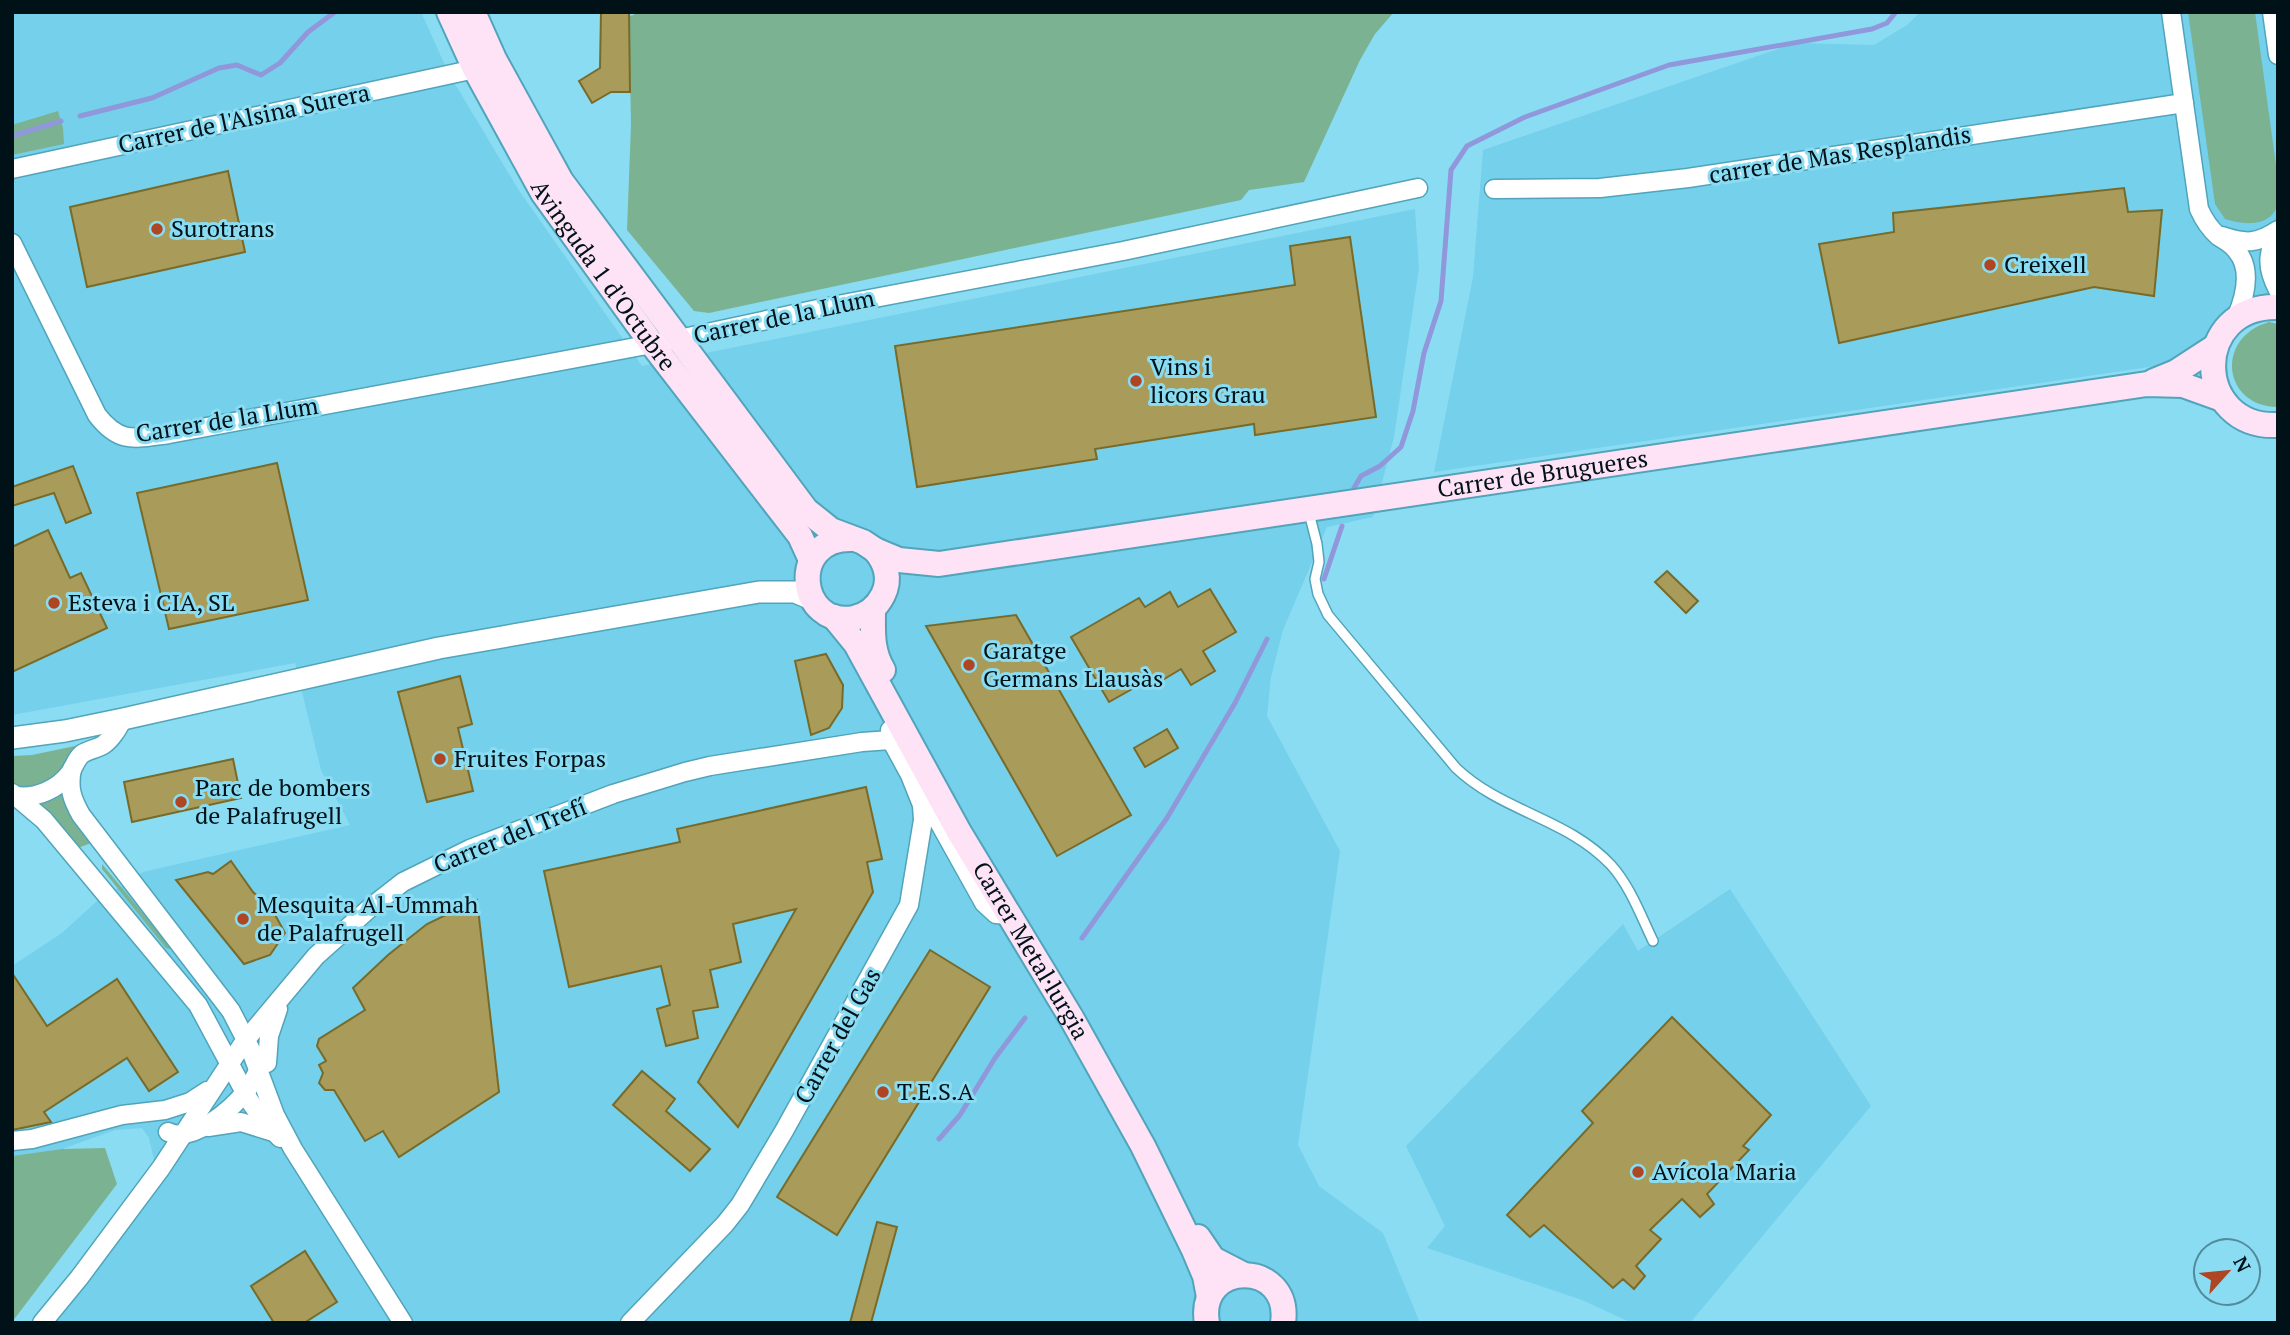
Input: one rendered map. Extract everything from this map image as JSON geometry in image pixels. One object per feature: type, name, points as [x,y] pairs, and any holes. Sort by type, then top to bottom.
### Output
[{"type":"main road","name":"Avinguda 1 d'Octubre","points":[[449,12],[561,181],[679,339],[797,516]]},
{"type":"main road","name":"Avinguda 1 d'Octubre","points":[[472,12],[485,64],[542,193],[652,344],[797,516]]},
{"type":"main road","points":[[2222,399],[2213,376],[2216,346],[2224,330],[2236,318],[2256,309],[2278,307]]},
{"type":"main road","name":"Carrer de Brugueres","points":[[2147,384],[2176,372],[2216,346]]},
{"type":"main road","name":"Carrer de Brugueres","points":[[939,564],[2147,384],[2183,385],[2222,399],[2245,419],[2260,424],[2278,425]]},
{"type":"main road","points":[[797,516],[863,542],[899,560],[939,564]]},
{"type":"main road","points":[[797,516],[800,536],[810,563],[807,580],[814,600],[822,610],[834,617],[850,619],[866,614],[905,581],[939,564]]},
{"type":"main road","points":[[810,563],[827,544],[850,538]]},
{"type":"main road","points":[[875,550],[883,562],[887,576],[878,603]]},
{"type":"main road","name":"Carrer Metal·lurgia","points":[[878,603],[873,642],[880,665],[1051,960],[1142,1124],[1198,1237],[1213,1259],[1244,1275],[1261,1278],[1274,1288],[1282,1303],[1283,1323]]},
{"type":"main road","name":"Carrer Metal·lurgia","points":[[834,617],[856,644],[960,832],[1072,1019],[1143,1146],[1205,1276],[1209,1297],[1205,1314],[1207,1323]]},
{"type":"main road","points":[[1209,1297],[1226,1279],[1244,1275]]},
{"type":"street","points":[[2171,12],[2199,209],[2216,234],[2236,250],[2247,281],[2245,297],[2236,318]]},
{"type":"street","points":[[2272,12],[2278,55]]},
{"type":"street","name":"Carrer de l'Alsina Surera","points":[[12,169],[485,64]]},
{"type":"street","name":"carrer de Mas Resplandis","points":[[1494,189],[1600,188],[1688,178],[2184,103]]},
{"type":"street","points":[[12,181],[43,163]]},
{"type":"street","name":"Carrer de la Llum","points":[[12,243],[97,415],[107,429],[123,437],[169,433],[679,339],[827,307],[1123,251],[1418,188]]},
{"type":"street","points":[[2216,234],[2236,240],[2262,241],[2278,231]]},
{"type":"street","points":[[2278,231],[2269,249],[2269,264],[2278,290]]},
{"type":"street","points":[[759,592],[810,563]]},
{"type":"street","points":[[12,738],[123,719],[426,651],[759,592],[795,592],[814,600]]},
{"type":"street","name":"Carrer del Gas","points":[[630,1323],[740,1205],[909,905],[923,820],[922,805],[891,740],[890,706]]},
{"type":"street","points":[[14,795],[38,795],[58,785],[77,759],[105,744],[123,719]]},
{"type":"street","name":"Carrer del Trefí","points":[[252,1052],[280,999],[316,956],[403,881],[470,849],[613,794],[685,772],[710,765],[862,741],[891,740]]},
{"type":"street","points":[[72,769],[69,784],[74,803],[227,1006],[252,1052],[275,1115],[293,1149],[403,1323]]},
{"type":"street","points":[[14,795],[44,820],[202,1010],[245,1093],[275,1134]]},
{"type":"street","points":[[922,805],[934,815],[984,903],[996,914],[1009,915]]},
{"type":"street","points":[[85,868],[85,857],[89,852],[97,851],[116,861]]},
{"type":"street","points":[[178,980],[207,1007],[231,1045],[252,1052]]},
{"type":"street","points":[[227,1006],[253,1016],[280,999]]},
{"type":"street","points":[[224,1056],[252,1052]]},
{"type":"street","points":[[202,1129],[245,1093],[252,1052]]},
{"type":"street","points":[[42,1323],[79,1278],[170,1152],[175,1134],[214,1084],[224,1056]]},
{"type":"street","points":[[12,1141],[32,1139],[98,1121],[181,1106],[202,1095],[214,1084]]},
{"type":"street","points":[[138,1114],[151,1116],[175,1134],[192,1133],[217,1124],[241,1122],[262,1127],[293,1149]]},
{"type":"lane","points":[[1307,508],[1317,544],[1319,562],[1315,579],[1318,594],[1328,615],[1456,768],[1474,785],[1567,831],[1590,845],[1613,867],[1653,941]]},
{"type":"shaded area","points":[[12,12],[421,12],[449,74],[518,189],[642,366],[1415,209],[1419,268],[1394,437],[1373,517],[1327,527],[1283,630],[1271,677],[1267,716],[1340,851],[1298,1145],[1319,1186],[1383,1233],[1420,1323],[42,1323],[157,1173],[149,1138],[142,1128],[115,1130],[62,1149],[12,1156],[12,966],[62,933],[97,901],[143,872],[350,825],[321,770],[295,663],[12,715]]},
{"type":"shaded area","points":[[1920,12],[2278,12],[2278,291],[2235,302],[2199,351],[2176,363],[1434,472],[1473,277],[1483,150],[1795,43],[1874,45],[1907,25]]},
{"type":"shaded area","points":[[1730,889],[1871,1106],[1690,1323],[1632,1323],[1582,1300],[1427,1248],[1445,1226],[1406,1146],[1623,924],[1638,951]]},
{"type":"green space","points":[[634,12],[1394,12],[1375,34],[1360,60],[1304,182],[1249,190],[1241,200],[709,313],[694,311],[627,230],[631,125],[629,16],[634,15]]},
{"type":"green space","points":[[2188,12],[2255,12],[2278,180],[2278,203],[2270,217],[2263,221],[2240,223],[2225,219],[2215,204]]},
{"type":"green space","points":[[58,111],[64,144],[12,155],[12,125]]},
{"type":"green space","points":[[2269,322],[2278,324],[2278,407],[2260,404],[2246,396],[2236,384],[2232,370],[2233,356],[2239,342],[2251,330]]},
{"type":"green space","points":[[75,746],[78,752],[55,781],[24,790],[12,785],[12,756],[32,755]]},
{"type":"green space","points":[[66,784],[94,842],[75,849],[32,799]]},
{"type":"green space","points":[[102,864],[170,949],[166,948],[102,869]]},
{"type":"green space","points":[[105,1148],[117,1184],[12,1322],[12,1156],[62,1149]]},
{"type":"building","points":[[601,12],[629,12],[630,92],[611,92],[592,103],[579,81],[600,68]]},
{"type":"building","name":"Surotrans","points":[[228,171],[245,252],[87,287],[70,207]]},
{"type":"building","name":"Creixell","points":[[2124,188],[2128,212],[2162,210],[2154,296],[2094,287],[1839,343],[1819,244],[1894,232],[1893,213]]},
{"type":"building","name":"Vins i licors Grau","points":[[1350,237],[1376,417],[1255,435],[1254,424],[1095,449],[1097,459],[917,487],[895,346],[1295,285],[1290,246]]},
{"type":"building","points":[[277,463],[308,600],[169,629],[137,493]]},
{"type":"building","points":[[73,466],[91,513],[66,523],[54,493],[12,506],[12,487]]},
{"type":"building","name":"Esteva i CIA, SL","points":[[48,530],[70,578],[81,573],[107,628],[12,672],[12,547]]},
{"type":"building","points":[[1667,571],[1698,601],[1686,613],[1655,582]]},
{"type":"building","points":[[1210,589],[1236,632],[1203,651],[1215,671],[1191,685],[1181,669],[1161,681],[1157,675],[1109,702],[1071,637],[1139,598],[1145,607],[1170,592],[1178,607]]},
{"type":"building","points":[[1016,615],[1131,815],[1057,856],[926,626]]},
{"type":"building","points":[[826,654],[843,685],[842,708],[829,728],[811,735],[795,661]]},
{"type":"building","name":"Fruites Forpas","points":[[460,676],[472,724],[458,728],[473,791],[427,802],[398,692]]},
{"type":"building","points":[[1167,729],[1178,748],[1145,767],[1134,748]]},
{"type":"building","points":[[233,759],[241,798],[132,822],[124,782]]},
{"type":"building","points":[[866,787],[882,859],[867,862],[873,892],[738,1127],[698,1082],[796,909],[733,924],[741,962],[710,970],[718,1007],[693,1011],[698,1038],[666,1046],[657,1009],[670,1005],[661,966],[569,987],[544,871],[680,842],[677,829]]},
{"type":"building","name":"Mesquita Al-Ummah de Palafrugell","points":[[231,861],[253,892],[273,911],[285,933],[270,955],[244,964],[176,880],[208,872],[213,874]]},
{"type":"building","points":[[477,900],[499,1092],[399,1157],[383,1131],[365,1141],[334,1090],[325,1090],[319,1083],[323,1073],[319,1065],[326,1061],[317,1046],[319,1039],[365,1010],[353,988],[388,955],[427,924]]},
{"type":"building","name":"T.E.S.A","points":[[930,950],[990,987],[837,1235],[777,1197]]},
{"type":"building","points":[[12,973],[47,1026],[117,979],[178,1072],[149,1091],[127,1058],[44,1112],[51,1122],[12,1130]]},
{"type":"building","name":"Avícola Maria","points":[[1672,1017],[1771,1115],[1743,1146],[1749,1150],[1707,1194],[1714,1204],[1700,1217],[1682,1199],[1650,1230],[1661,1239],[1636,1266],[1645,1276],[1634,1289],[1623,1279],[1613,1288],[1544,1225],[1530,1237],[1507,1215],[1593,1123],[1582,1111]]},
{"type":"building","points":[[642,1071],[675,1099],[666,1111],[710,1149],[690,1171],[613,1105]]},
{"type":"building","points":[[877,1222],[897,1227],[871,1323],[850,1323]]},
{"type":"building","points":[[305,1251],[337,1302],[304,1323],[274,1323],[251,1286]]},
{"type":"waterway","points":[[80,116],[152,98],[219,68],[237,65],[261,75],[280,63],[308,32],[335,12]]},
{"type":"waterway","points":[[1354,488],[1361,476],[1380,466],[1401,447],[1413,411],[1424,353],[1441,301],[1451,170],[1467,146],[1525,117],[1669,65],[1872,29],[1887,23],[1896,12]]},
{"type":"waterway","points":[[12,136],[61,121]]},
{"type":"waterway","points":[[1324,579],[1342,526]]},
{"type":"waterway","points":[[1082,938],[1167,818],[1235,703],[1267,639]]},
{"type":"waterway","points":[[939,1139],[960,1115],[995,1058],[1025,1018]]},
{"type":"place","name":"Surotrans","points":[[157,229]]},
{"type":"place","name":"Creixell","points":[[1990,265]]},
{"type":"place","name":"Vins i licors Grau","points":[[1136,381]]},
{"type":"place","name":"Esteva i CIA, SL","points":[[54,603]]},
{"type":"place","name":"Garatge Germans Llausàs","points":[[969,665]]},
{"type":"place","name":"Fruites Forpas","points":[[440,759]]},
{"type":"place","name":"Parc de bombers de Palafrugell","points":[[181,802]]},
{"type":"place","name":"Mesquita Al-Ummah de Palafrugell","points":[[243,919]]},
{"type":"place","name":"T.E.S.A","points":[[883,1092]]},
{"type":"place","name":"Avícola Maria","points":[[1638,1172]]}]
